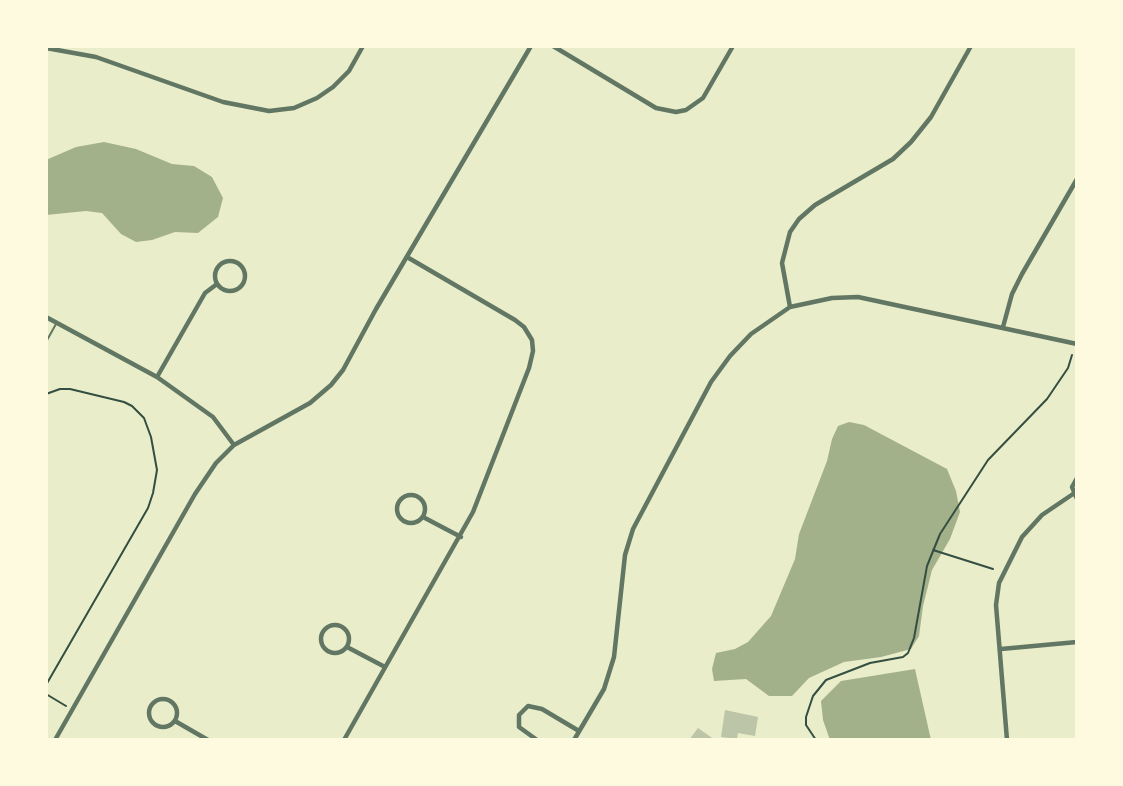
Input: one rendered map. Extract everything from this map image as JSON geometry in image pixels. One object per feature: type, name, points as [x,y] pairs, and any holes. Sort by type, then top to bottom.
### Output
[{"type":"street","points":[[76,52],[78,46]]},
{"type":"street","points":[[46,48],[76,52],[223,102],[268,111],[294,108],[317,98],[333,87],[349,71],[363,46]]},
{"type":"street","points":[[55,740],[195,494],[216,464],[234,445],[310,403],[331,385],[343,370],[531,46]]},
{"type":"street","points":[[553,46],[656,108],[667,112],[686,110],[703,98],[733,46]]},
{"type":"street","points":[[790,307],[782,262],[790,232],[799,219],[815,205],[893,159],[911,142],[930,117],[972,46]]},
{"type":"street","points":[[1003,327],[1012,294],[1077,179]]},
{"type":"street","points":[[344,740],[461,537],[473,512],[529,368],[533,351],[532,340],[524,327],[515,320],[407,257]]},
{"type":"street","points":[[224,262],[235,262],[243,268],[245,278],[238,289],[224,290],[217,284],[215,274],[224,262]]},
{"type":"street","points":[[157,377],[205,292],[217,284]]},
{"type":"street","points":[[574,740],[604,689],[614,656],[625,556],[640,512],[711,382],[730,356],[751,334],[790,307],[832,298],[858,297],[1077,344]]},
{"type":"street","points":[[46,317],[157,377],[213,416],[234,445]]},
{"type":"street","points":[[1077,478],[1072,487],[1073,494],[1077,499]]},
{"type":"street","points":[[1007,740],[996,605],[999,583],[1004,568],[1030,527],[1042,515],[1073,494]]},
{"type":"street","points":[[406,495],[419,497],[424,504],[423,517],[410,523],[401,519],[397,510],[399,501],[406,495]]},
{"type":"street","points":[[423,517],[461,537]]},
{"type":"street","points":[[333,626],[342,627],[348,638],[347,647],[336,653],[326,651],[321,642],[322,633],[333,626]]},
{"type":"street","points":[[1000,649],[1077,642]]},
{"type":"street","points":[[347,647],[385,668]]},
{"type":"street","points":[[162,699],[170,701],[176,708],[175,721],[167,726],[157,726],[149,715],[151,706],[162,699]]},
{"type":"street","points":[[537,740],[519,727],[519,715],[528,706],[542,708],[579,731]]},
{"type":"street","points":[[175,721],[208,740]]},
{"type":"lane","points":[[46,342],[57,322]]},
{"type":"path","points":[[816,740],[806,725],[806,718],[813,696],[826,680],[870,663],[903,657],[908,652],[914,638],[927,566],[940,534],[988,460],[1047,399],[1068,368],[1072,355]]},
{"type":"path","points":[[46,394],[60,389],[70,389],[124,402],[132,406],[144,418],[151,437],[157,470],[148,508],[46,685]]},
{"type":"path","points":[[933,550],[993,568]]},
{"type":"path","points":[[46,694],[71,709]]},
{"type":"shaded area","points":[[104,142],[136,149],[172,164],[194,166],[212,177],[223,198],[218,217],[198,233],[175,232],[152,240],[136,242],[121,234],[102,213],[86,211],[46,215],[46,160],[76,147]]},
{"type":"shaded area","points":[[849,422],[864,425],[947,469],[956,491],[960,512],[950,539],[932,570],[923,606],[919,636],[911,649],[881,657],[844,662],[809,678],[792,696],[769,696],[746,679],[714,681],[712,669],[716,653],[735,649],[748,642],[771,616],[795,559],[799,534],[827,461],[832,439],[838,426]]},
{"type":"shaded area","points":[[915,669],[931,740],[830,740],[823,720],[821,701],[841,681]]},
{"type":"building","points":[[725,710],[758,717],[755,736],[738,733],[737,739],[721,737]]},
{"type":"building","points":[[698,728],[715,740],[689,740]]}]
